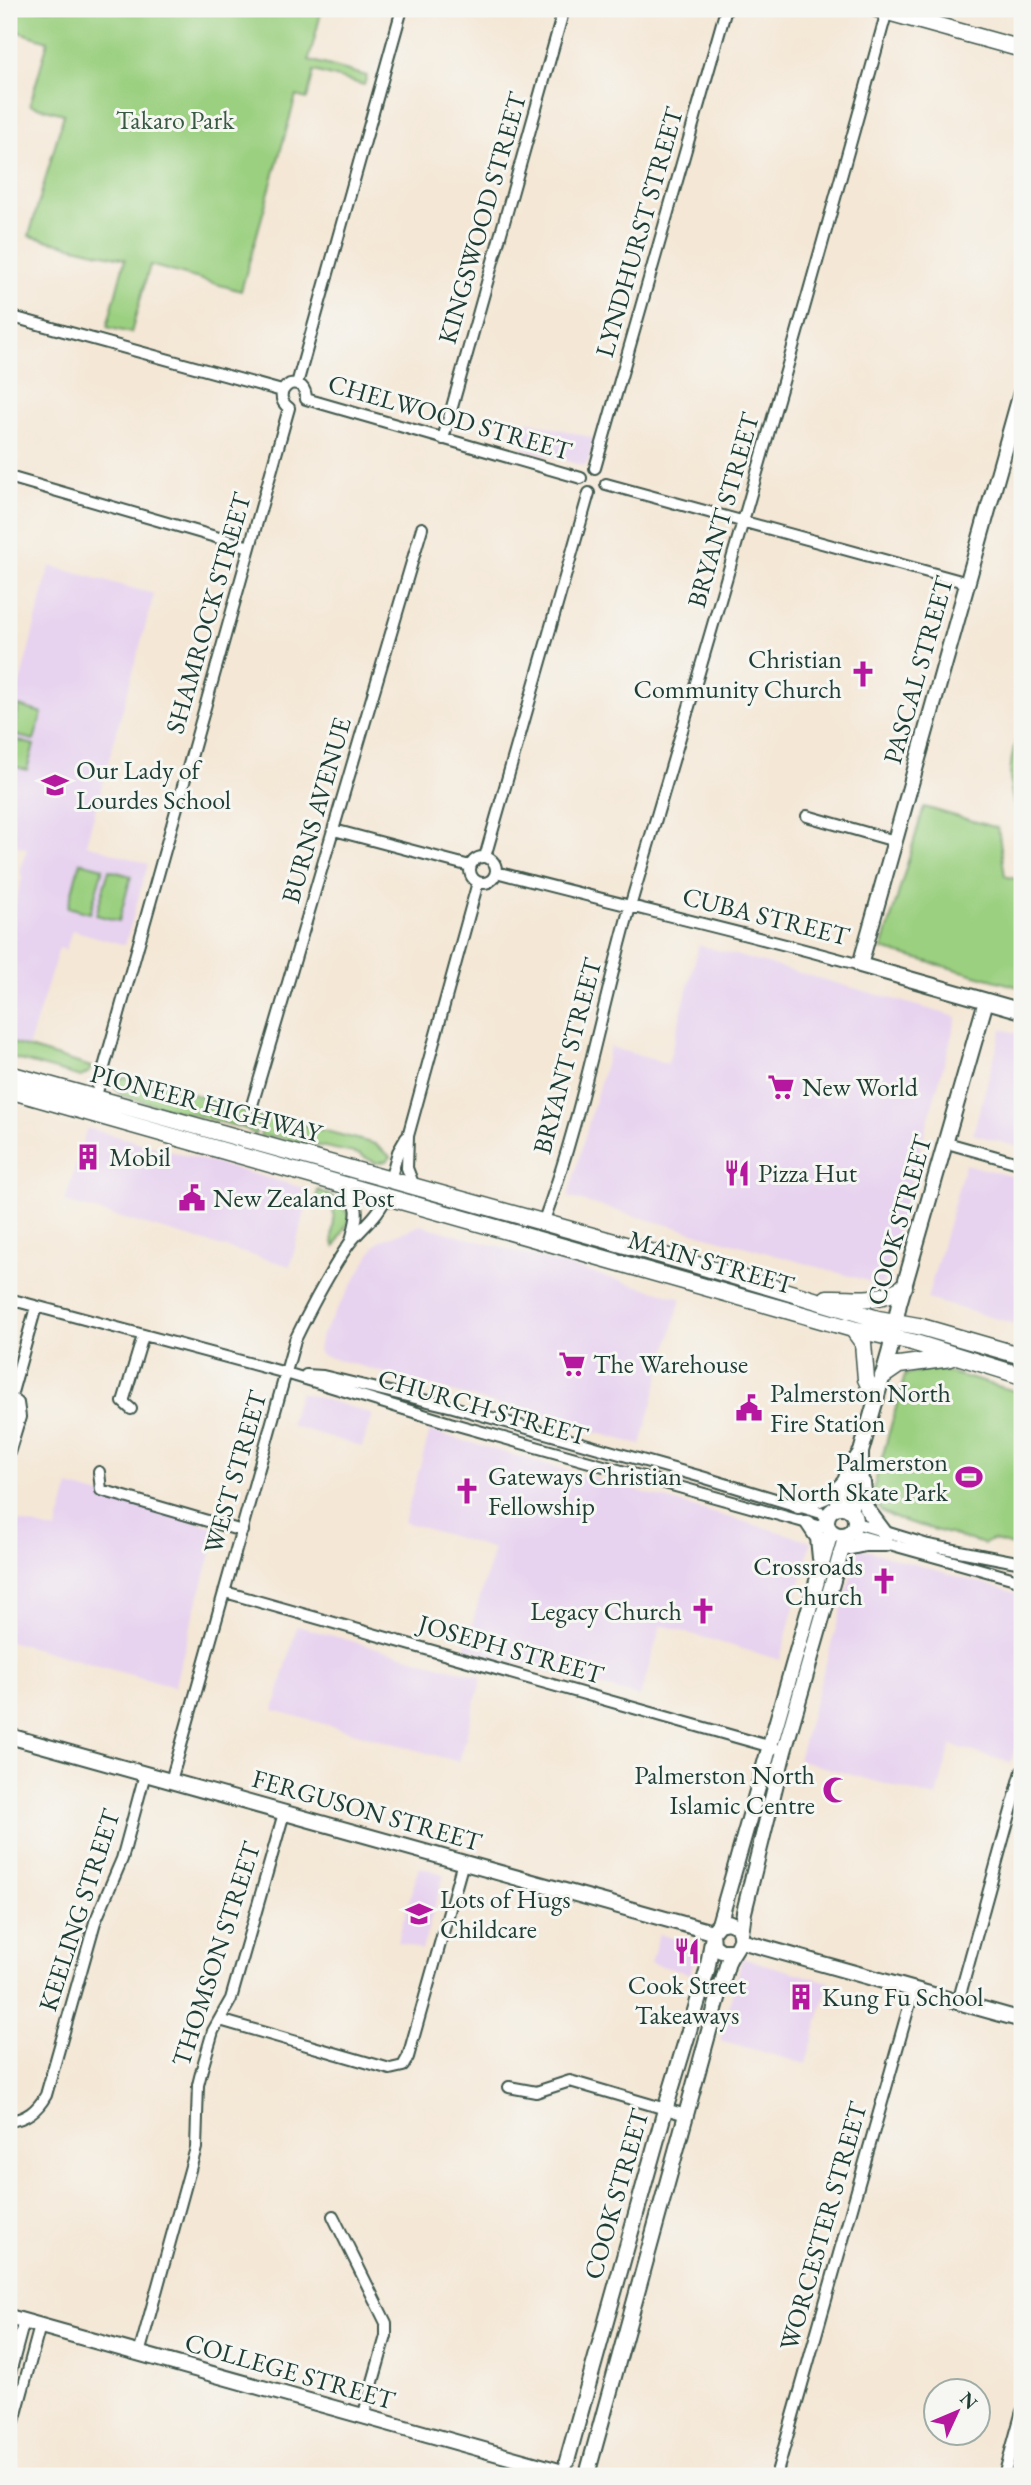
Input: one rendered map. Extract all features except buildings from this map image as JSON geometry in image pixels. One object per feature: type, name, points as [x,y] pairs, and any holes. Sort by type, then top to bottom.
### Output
[{"type":"main road","points":[[882,10],[1022,49]]},
{"type":"main road","name":"PIONEER HIGHWAY","points":[[9,1074],[93,1106]]},
{"type":"main road","name":"PIONEER HIGHWAY","points":[[9,1090],[93,1106],[225,1142],[340,1182],[388,1188]]},
{"type":"main road","name":"PIONEER HIGHWAY","points":[[225,1142],[300,1155],[319,1166],[388,1188]]},
{"type":"main road","name":"MAIN STREET","points":[[388,1188],[414,1186],[814,1298],[878,1319],[895,1321],[1022,1356]]},
{"type":"main road","name":"MAIN STREET","points":[[388,1188],[482,1222],[853,1329],[912,1342],[1022,1376]]},
{"type":"main road","points":[[814,1298],[846,1297],[871,1300],[889,1296],[904,1287]]},
{"type":"main road","points":[[853,1329],[863,1343],[866,1379],[876,1400]]},
{"type":"main road","points":[[883,1376],[899,1365],[957,1357]]},
{"type":"street","points":[[297,384],[402,9]]},
{"type":"street","name":"KINGSWOOD STREET","points":[[443,439],[564,9]]},
{"type":"street","name":"LYNDHURST STREET","points":[[595,468],[726,9]]},
{"type":"street","name":"BRYANT STREET","points":[[543,1223],[630,908],[744,522],[882,10]]},
{"type":"street","points":[[9,316],[282,391]]},
{"type":"street","points":[[290,384],[297,384],[304,389],[306,399],[302,405],[289,408],[282,401],[282,391],[290,384]]},
{"type":"street","name":"PASCAL STREET","points":[[860,965],[1022,388]]},
{"type":"street","name":"CHELWOOD STREET","points":[[306,399],[581,478]]},
{"type":"street","name":"SHAMROCK STREET","points":[[93,1106],[289,408]]},
{"type":"street","points":[[595,468],[606,477],[606,484],[596,494],[589,493],[581,484],[581,478],[584,472],[595,468]]},
{"type":"street","points":[[9,477],[250,547]]},
{"type":"street","points":[[606,484],[968,583]]},
{"type":"street","points":[[485,857],[589,493]]},
{"type":"street","name":"BURNS AVENUE","points":[[252,1105],[422,528]]},
{"type":"street","points":[[807,817],[895,841]]},
{"type":"street","points":[[334,830],[470,866]]},
{"type":"street","points":[[479,857],[485,857],[494,862],[496,872],[493,879],[486,883],[478,882],[471,876],[470,866],[479,857]]},
{"type":"street","name":"CUBA STREET","points":[[496,872],[630,908],[764,938],[1022,1011]]},
{"type":"street","points":[[414,1186],[407,1168],[408,1136],[478,882]]},
{"type":"street","name":"COOK STREET","points":[[562,2469],[820,1570],[861,1475],[861,1452],[893,1338],[895,1321],[986,1001]]},
{"type":"street","points":[[388,1188],[398,1152],[408,1136]]},
{"type":"street","points":[[947,1143],[1022,1164]]},
{"type":"street","points":[[340,1182],[353,1196],[358,1208],[350,1242]]},
{"type":"street","name":"WEST STREET","points":[[171,1782],[300,1329],[316,1296],[350,1242],[379,1209],[388,1188]]},
{"type":"street","name":"CHURCH STREET","points":[[9,1299],[286,1373],[450,1423],[808,1523],[841,1526]]},
{"type":"street","points":[[9,1453],[21,1413],[18,1403],[10,1396],[36,1307]]},
{"type":"street","points":[[131,1409],[123,1402],[143,1336]]},
{"type":"street","name":"CHURCH STREET","points":[[286,1373],[328,1377],[453,1407],[798,1506],[841,1526],[1022,1581]]},
{"type":"street","name":"COOK STREET","points":[[588,2474],[686,2115],[738,1942],[784,1751],[827,1602],[841,1526],[845,1481],[849,1469],[861,1452]]},
{"type":"street","points":[[99,1472],[102,1490],[242,1531]]},
{"type":"street","points":[[841,1526],[865,1544],[885,1538],[866,1508],[861,1475]]},
{"type":"street","points":[[798,1506],[820,1500],[837,1490],[845,1481]]},
{"type":"street","points":[[808,1523],[818,1538],[820,1570]]},
{"type":"street","name":"CHURCH STREET","points":[[885,1538],[1022,1563]]},
{"type":"street","name":"JOSEPH STREET","points":[[225,1592],[784,1751]]},
{"type":"street","points":[[812,1598],[827,1602]]},
{"type":"street","points":[[796,1651],[811,1655]]},
{"type":"street","name":"FERGUSON STREET","points":[[9,1736],[714,1933]]},
{"type":"street","points":[[958,2002],[1022,1771]]},
{"type":"street","name":"KEELING STREET","points":[[9,2121],[22,2119],[35,2111],[46,2095],[94,1922],[122,1860],[145,1774]]},
{"type":"street","name":"THOMSON STREET","points":[[139,2354],[196,2148],[198,2085],[211,2039],[231,1999],[284,1812]]},
{"type":"street","points":[[220,2020],[390,2069],[401,2067],[408,2057],[463,1863]]},
{"type":"street","points":[[738,1942],[733,1923],[714,1933],[721,1951],[738,1942],[1022,2020]]},
{"type":"street","name":"WORCESTER STREET","points":[[776,2476],[914,1989]]},
{"type":"street","points":[[509,2087],[536,2092],[570,2081],[686,2115]]},
{"type":"street","points":[[333,2216],[386,2323],[386,2336],[363,2417]]},
{"type":"street","name":"COLLEGE STREET","points":[[9,2317],[363,2417],[562,2469],[579,2461],[588,2474]]},
{"type":"street","points":[[9,2378],[24,2321]]},
{"type":"street","points":[[9,2440],[40,2326]]},
{"type":"street","points":[[1004,2476],[1022,2412]]},
{"type":"shaded area","points":[[528,421],[593,438],[588,463],[584,466],[522,448]]},
{"type":"shaded area","name":"Our Lady of Lourdes School","points":[[50,566],[154,594],[86,844],[148,864],[125,945],[72,930],[66,950],[59,948],[28,1048],[9,1042],[9,944],[11,938],[16,936],[9,934],[9,923],[27,849],[9,843],[9,726]]},
{"type":"shaded area","points":[[699,945],[957,1017],[882,1285],[568,1197],[610,1047],[668,1064]]},
{"type":"shaded area","points":[[1002,1029],[1022,1035],[1022,1148],[973,1134]]},
{"type":"shaded area","points":[[87,1128],[311,1190],[290,1266],[65,1202]]},
{"type":"shaded area","points":[[965,1164],[1022,1179],[1022,1326],[927,1299]]},
{"type":"shaded area","points":[[421,1225],[681,1298],[641,1445],[321,1355],[318,1351],[320,1338],[375,1246],[382,1240]]},
{"type":"shaded area","points":[[300,1392],[372,1414],[362,1447],[290,1425]]},
{"type":"shaded area","points":[[430,1431],[811,1541],[780,1660],[661,1625],[640,1697],[465,1648],[494,1549],[404,1522]]},
{"type":"shaded area","points":[[69,1486],[218,1528],[174,1687],[9,1641],[9,1519],[56,1531]]},
{"type":"shaded area","points":[[859,1548],[1022,1595],[1022,1723],[1011,1763],[951,1745],[936,1798],[798,1760]]},
{"type":"shaded area","points":[[297,1626],[482,1677],[459,1762],[274,1710]]},
{"type":"shaded area","name":"Lots of Hugs Childcare","points":[[419,1867],[444,1874],[422,1950],[397,1942]]},
{"type":"shaded area","points":[[659,1934],[696,1945],[698,1948],[690,1974],[651,1963]]},
{"type":"shaded area","points":[[742,1958],[829,1982],[806,2064],[720,2040]]},
{"type":"green space","name":"Takaro Park","points":[[9,9],[322,9],[309,60],[367,76],[364,85],[314,71],[307,99],[296,96],[241,291],[150,265],[131,333],[107,327],[125,259],[29,236],[64,114],[30,105],[48,41],[9,29]]},
{"type":"green space","points":[[19,706],[42,713],[34,740],[14,735]]},
{"type":"green space","points":[[1022,719],[1022,824],[1012,798],[1010,772]]},
{"type":"green space","points":[[12,739],[34,745],[27,770],[9,765]]},
{"type":"green space","points":[[924,807],[998,828],[1005,876],[1022,881],[1022,988],[882,949]]},
{"type":"green space","points":[[80,862],[103,868],[90,913],[68,907]]},
{"type":"green space","points":[[109,870],[131,876],[119,921],[96,915]]},
{"type":"green space","points":[[9,1042],[91,1067],[89,1072],[81,1077],[9,1057]]},
{"type":"green space","points":[[132,1077],[261,1116],[255,1135],[246,1129],[121,1095],[113,1086],[112,1079]]},
{"type":"green space","points":[[265,1117],[375,1144],[391,1157],[376,1163],[359,1154],[260,1136]]},
{"type":"green space","points":[[318,1190],[339,1200],[349,1213],[348,1222],[335,1247],[332,1234],[334,1214],[326,1204],[316,1200]]},
{"type":"green space","points":[[933,1368],[1022,1393],[1022,1549],[992,1540],[984,1544],[897,1519],[881,1511],[872,1494],[905,1375]]},
{"type":"place","name":"Christian Community Church","points":[[863,674]]},
{"type":"place","name":"Our Lady of Lourdes School","points":[[55,785]]},
{"type":"place","name":"New World","points":[[781,1087]]},
{"type":"place","name":"Mobil","points":[[88,1157]]},
{"type":"place","name":"Pizza Hut","points":[[737,1173]]},
{"type":"place","name":"New Zealand Post","points":[[192,1198]]},
{"type":"place","name":"The Warehouse","points":[[572,1364]]},
{"type":"place","name":"Palmerston North Fire Station","points":[[749,1408]]},
{"type":"place","name":"Palmerston North Skate Park","points":[[969,1477]]},
{"type":"place","name":"Gateways Christian Fellowship","points":[[467,1491]]},
{"type":"place","name":"Crossroads Church","points":[[884,1581]]},
{"type":"place","name":"Legacy Church","points":[[703,1611]]},
{"type":"place","name":"Palmerston North Islamic Centre","points":[[836,1790]]},
{"type":"place","name":"Lots of Hugs Childcare","points":[[419,1914]]},
{"type":"place","name":"Cook Street Takeaways","points":[[687,1951]]},
{"type":"place","name":"Kung Fu School","points":[[801,1997]]}]
